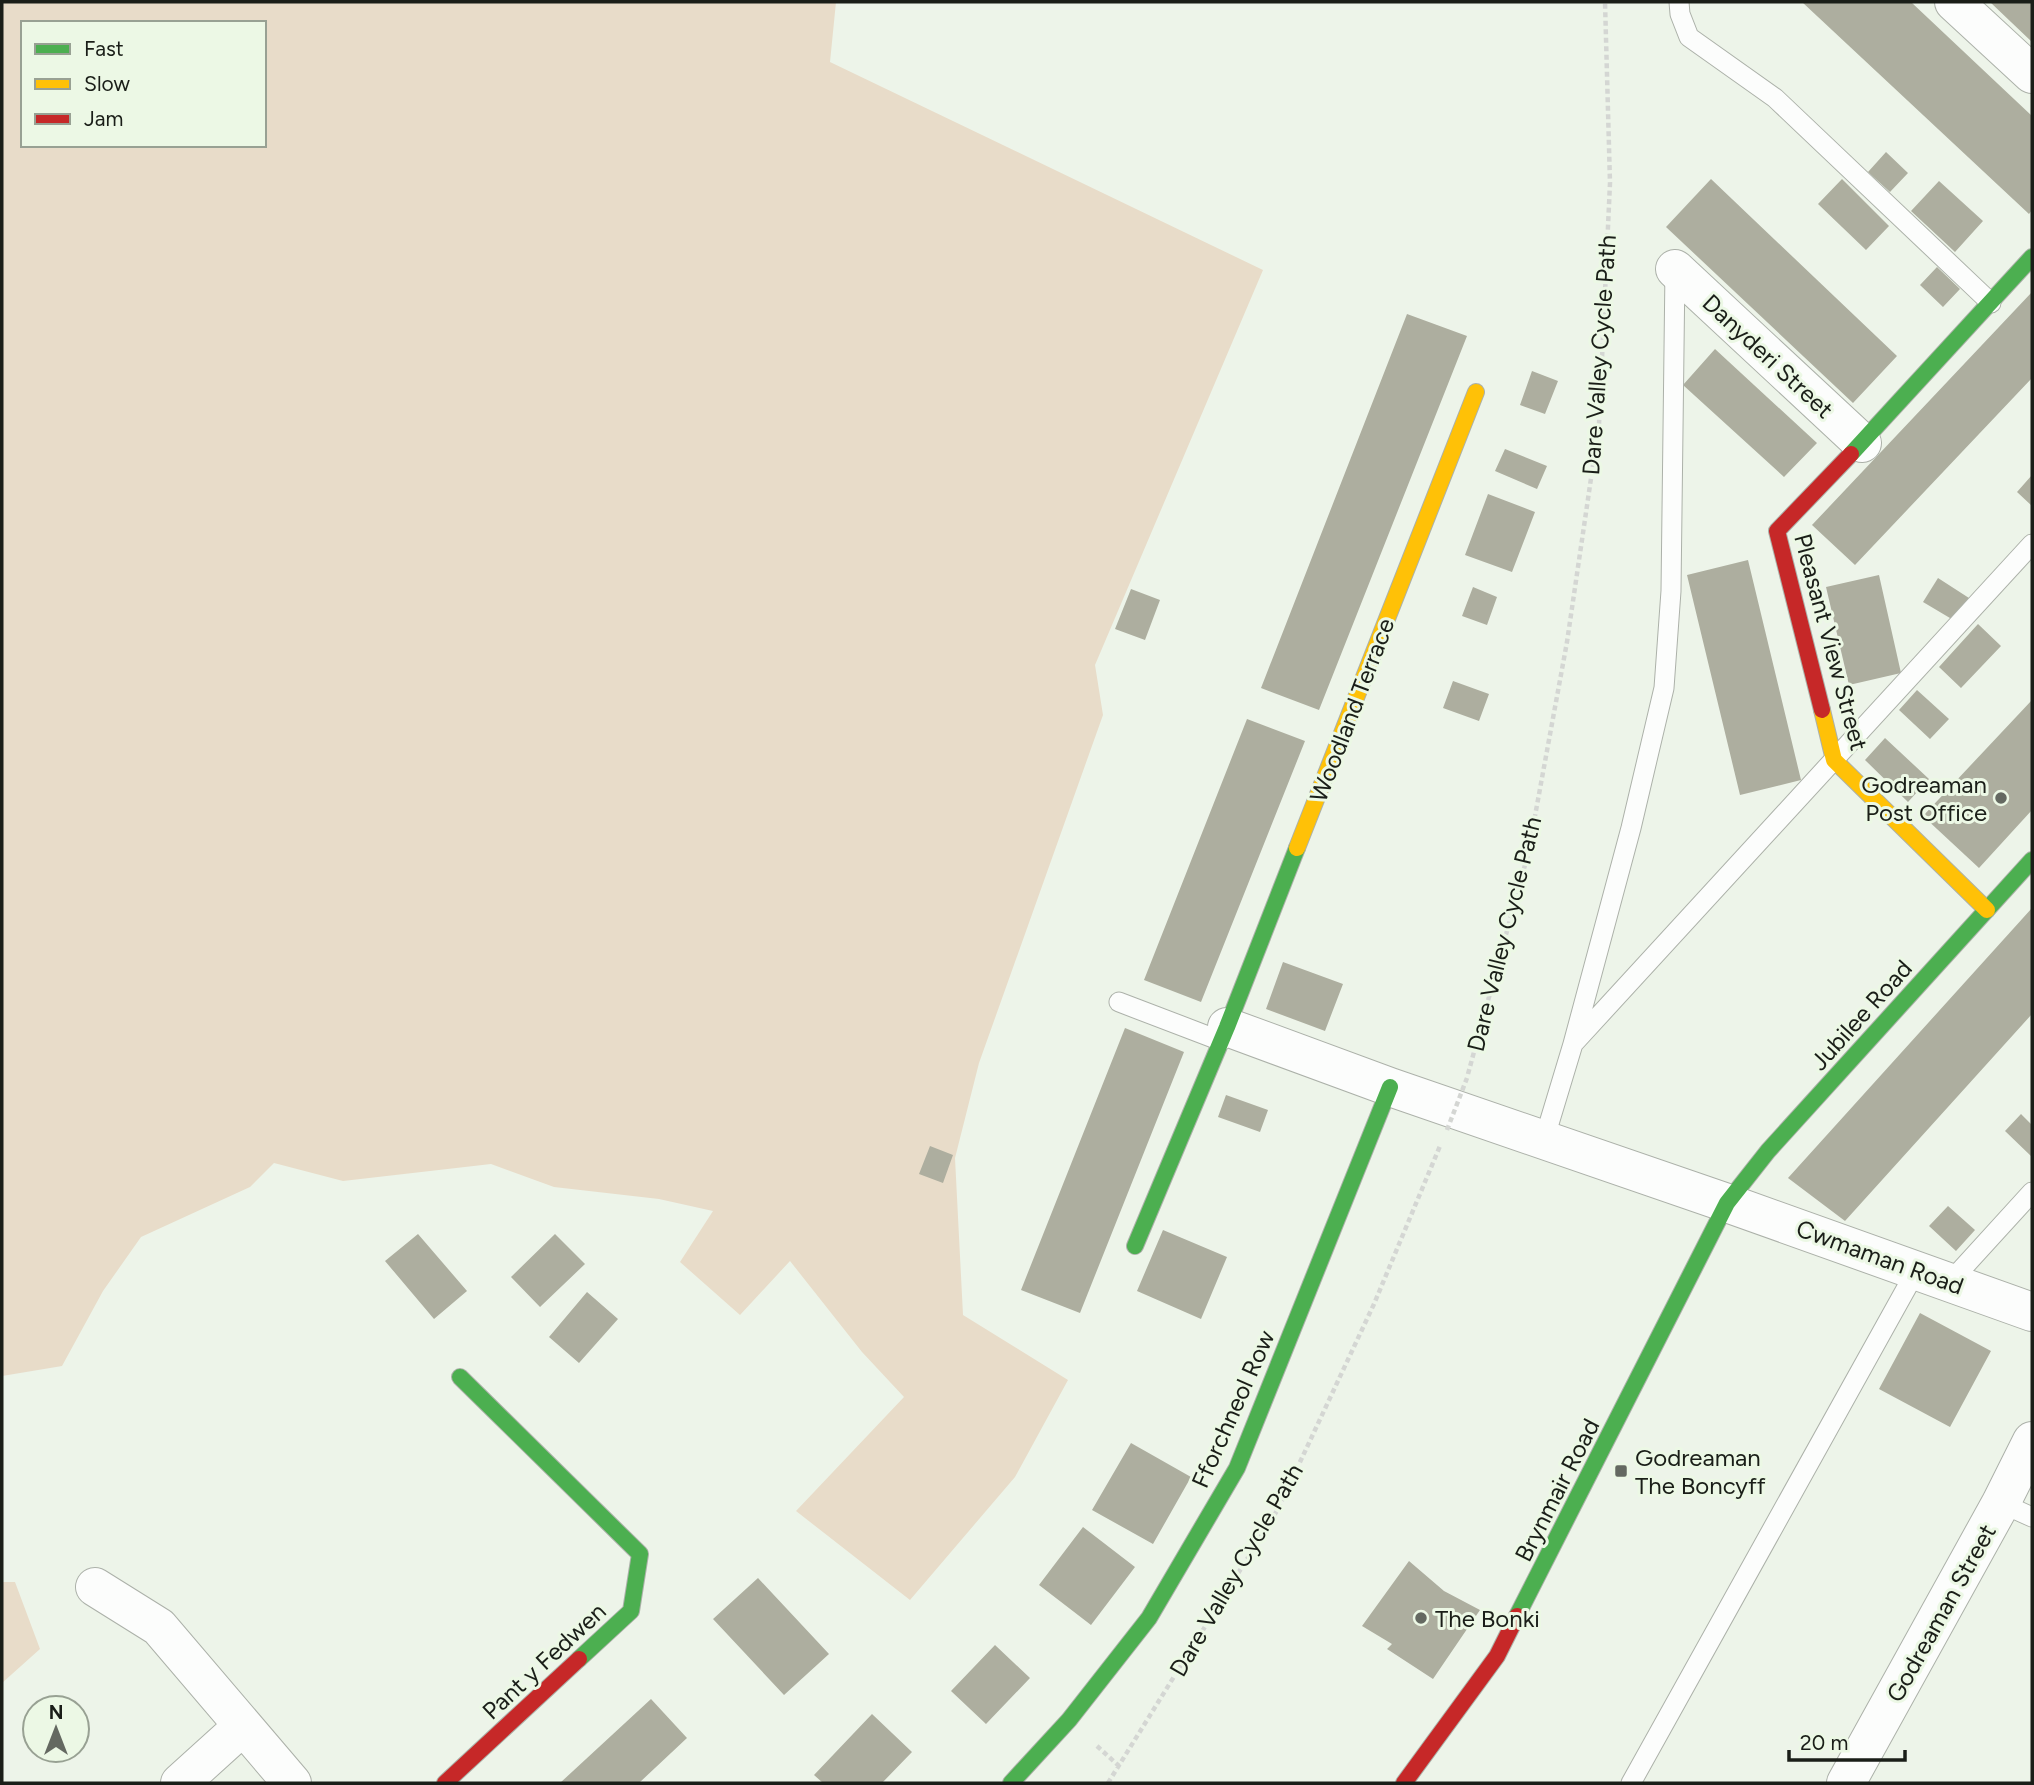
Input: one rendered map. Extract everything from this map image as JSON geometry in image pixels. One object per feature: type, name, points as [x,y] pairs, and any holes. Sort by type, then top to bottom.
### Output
[{"type":"street","points":[[1954,2],[2032,74]]},
{"type":"street","name":"Pleasant View Street","points":[[1987,911],[1834,760],[1777,531],[1862,443],[2032,257]]},
{"type":"street","name":"Danyderi Street","points":[[1675,269],[1862,443]]},
{"type":"street","name":"Woodland Terrace","points":[[1135,1246],[1224,1034],[1476,392]]},
{"type":"street","name":"Jubilee Road","points":[[1727,1203],[1768,1150],[2032,860]]},
{"type":"street","points":[[1224,1034],[1390,1087],[1727,1203]]},
{"type":"street","name":"Fforchneol Row","points":[[1011,1783],[1069,1720],[1149,1618],[1237,1468],[1390,1087]]},
{"type":"street","name":"Cwmaman Road","points":[[1727,1203],[2032,1312]]},
{"type":"street","name":"Brynmair Road","points":[[1404,1783],[1497,1656],[1727,1203]]},
{"type":"street","name":"Pant y Fedwen","points":[[445,1783],[631,1611],[640,1554],[460,1377]]},
{"type":"street","name":"Godreaman Street","points":[[1846,1783],[2017,1510],[2032,1441]]},
{"type":"street","points":[[95,1587],[159,1628],[292,1783]]},
{"type":"street","points":[[180,1783],[243,1726]]},
{"type":"lane","points":[[1679,2],[1680,14],[1689,37],[1775,98],[1991,303]]},
{"type":"lane","points":[[1544,1140],[1573,1044],[1631,828],[1664,688],[1671,591],[1675,269]]},
{"type":"lane","points":[[1573,1044],[2032,544]]},
{"type":"lane","points":[[1119,1002],[1224,1034]]},
{"type":"lane","points":[[1631,1783],[1933,1277],[2032,1192]]},
{"type":"path","name":"Dare Valley Cycle Path","points":[[1108,1783],[1278,1509],[1374,1304],[1467,1078],[1528,854],[1567,642],[1599,425],[1610,183],[1605,2]]},
{"type":"shaded area","points":[[2,2],[836,2],[830,62],[1263,270],[1095,665],[1103,715],[979,1063],[955,1158],[963,1315],[1068,1380],[1015,1477],[910,1600],[796,1511],[904,1397],[862,1352],[790,1261],[740,1315],[680,1262],[713,1211],[659,1199],[554,1187],[491,1164],[343,1181],[274,1163],[250,1187],[141,1237],[103,1291],[62,1366],[2,1376]]},
{"type":"shaded area","points":[[2,1582],[15,1582],[40,1649],[2,1683]]},
{"type":"building","points":[[1802,2],[1911,2],[2032,116],[2032,210],[2029,214]]},
{"type":"building","points":[[1990,2],[2032,2],[2032,42]]},
{"type":"building","points":[[1886,152],[1908,173],[1890,192],[1868,172]]},
{"type":"building","points":[[1711,179],[1897,356],[1853,403],[1666,227]]},
{"type":"building","points":[[1842,179],[1889,226],[1866,250],[1818,204]]},
{"type":"building","points":[[1939,181],[1983,221],[1955,252],[1911,211]]},
{"type":"building","points":[[1937,267],[1960,289],[1943,307],[1920,285]]},
{"type":"building","points":[[2032,292],[2032,378],[1855,565],[1812,525]]},
{"type":"building","points":[[1407,314],[1467,336],[1319,710],[1261,688]]},
{"type":"building","points":[[1715,349],[1817,443],[1784,477],[1683,385]]},
{"type":"building","points":[[1532,371],[1558,381],[1545,414],[1520,405]]},
{"type":"building","points":[[1505,449],[1547,466],[1537,489],[1495,471]]},
{"type":"building","points":[[2032,475],[2032,506],[2017,492]]},
{"type":"building","points":[[1488,494],[1535,512],[1512,572],[1465,555]]},
{"type":"building","points":[[1748,560],[1801,780],[1740,795],[1687,575]]},
{"type":"building","points":[[1879,575],[1901,673],[1849,685],[1826,587]]},
{"type":"building","points":[[1938,578],[1969,598],[1955,621],[1923,602]]},
{"type":"building","points":[[1473,587],[1497,597],[1487,625],[1462,616]]},
{"type":"building","points":[[1131,589],[1160,600],[1145,640],[1115,629]]},
{"type":"building","points":[[1978,624],[2001,646],[1961,688],[1939,667]]},
{"type":"building","points":[[1453,681],[1489,694],[1479,721],[1443,708]]},
{"type":"building","points":[[1917,690],[1949,719],[1930,739],[1899,710]]},
{"type":"building","points":[[2032,700],[2032,810],[1979,868],[1923,816]]},
{"type":"building","points":[[1247,719],[1305,741],[1201,1002],[1144,980]]},
{"type":"building","points":[[1885,738],[1929,779],[1908,802],[1865,760]]},
{"type":"building","points":[[2032,908],[2032,1014],[1845,1221],[1788,1178]]},
{"type":"building","points":[[1283,962],[1343,984],[1325,1031],[1266,1009]]},
{"type":"building","points":[[1125,1028],[1184,1052],[1080,1313],[1021,1290]]},
{"type":"building","points":[[1226,1095],[1268,1110],[1260,1132],[1218,1117]]},
{"type":"building","points":[[2021,1114],[2032,1125],[2032,1157],[2005,1131]]},
{"type":"building","points":[[930,1146],[953,1155],[943,1183],[919,1174]]},
{"type":"building","points":[[1948,1206],[1975,1230],[1956,1251],[1929,1226]]},
{"type":"building","points":[[1163,1230],[1227,1257],[1201,1319],[1137,1291]]},
{"type":"building","points":[[418,1234],[467,1291],[434,1319],[385,1261]]},
{"type":"building","points":[[555,1234],[585,1264],[540,1307],[511,1277]]},
{"type":"building","points":[[587,1292],[618,1319],[579,1363],[549,1337]]},
{"type":"building","points":[[1920,1313],[1991,1351],[1950,1427],[1879,1389]]},
{"type":"building","points":[[1131,1443],[1191,1477],[1153,1544],[1092,1510]]},
{"type":"building","points":[[1083,1527],[1135,1567],[1091,1625],[1039,1585]]},
{"type":"building","name":"The Bonki","points":[[1409,1561],[1444,1591],[1480,1610],[1433,1679],[1387,1649],[1392,1644],[1362,1626]]},
{"type":"building","points":[[758,1578],[829,1654],[784,1695],[713,1619]]},
{"type":"building","points":[[995,1645],[1030,1678],[986,1724],[951,1691]]},
{"type":"building","points":[[651,1699],[687,1738],[639,1783],[560,1783]]},
{"type":"building","points":[[872,1714],[912,1752],[882,1783],[823,1783],[814,1775]]},
{"type":"traffic: fast","points":[[1851,454],[2032,257]]},
{"type":"traffic: fast","points":[[1135,1246],[1227,1027],[1297,848]]},
{"type":"traffic: fast","points":[[1517,1616],[1727,1203],[1768,1151],[2032,860]]},
{"type":"traffic: fast","points":[[1011,1783],[1069,1720],[1149,1618],[1237,1468],[1390,1087]]},
{"type":"traffic: fast","points":[[460,1377],[640,1554],[631,1611],[579,1659]]},
{"type":"traffic: slow","points":[[1297,848],[1476,392]]},
{"type":"traffic: slow","points":[[1822,710],[1834,760],[1987,910]]},
{"type":"traffic: jam","points":[[1822,710],[1777,531],[1851,454]]},
{"type":"traffic: jam","points":[[1404,1783],[1497,1656],[1517,1616]]},
{"type":"traffic: jam","points":[[445,1783],[579,1659]]},
{"type":"place","name":"Godreaman Post Office","points":[[2001,798]]},
{"type":"place","name":"Godreaman The Boncyff","points":[[1621,1471]]},
{"type":"place","name":"The Bonki","points":[[1421,1618]]}]
